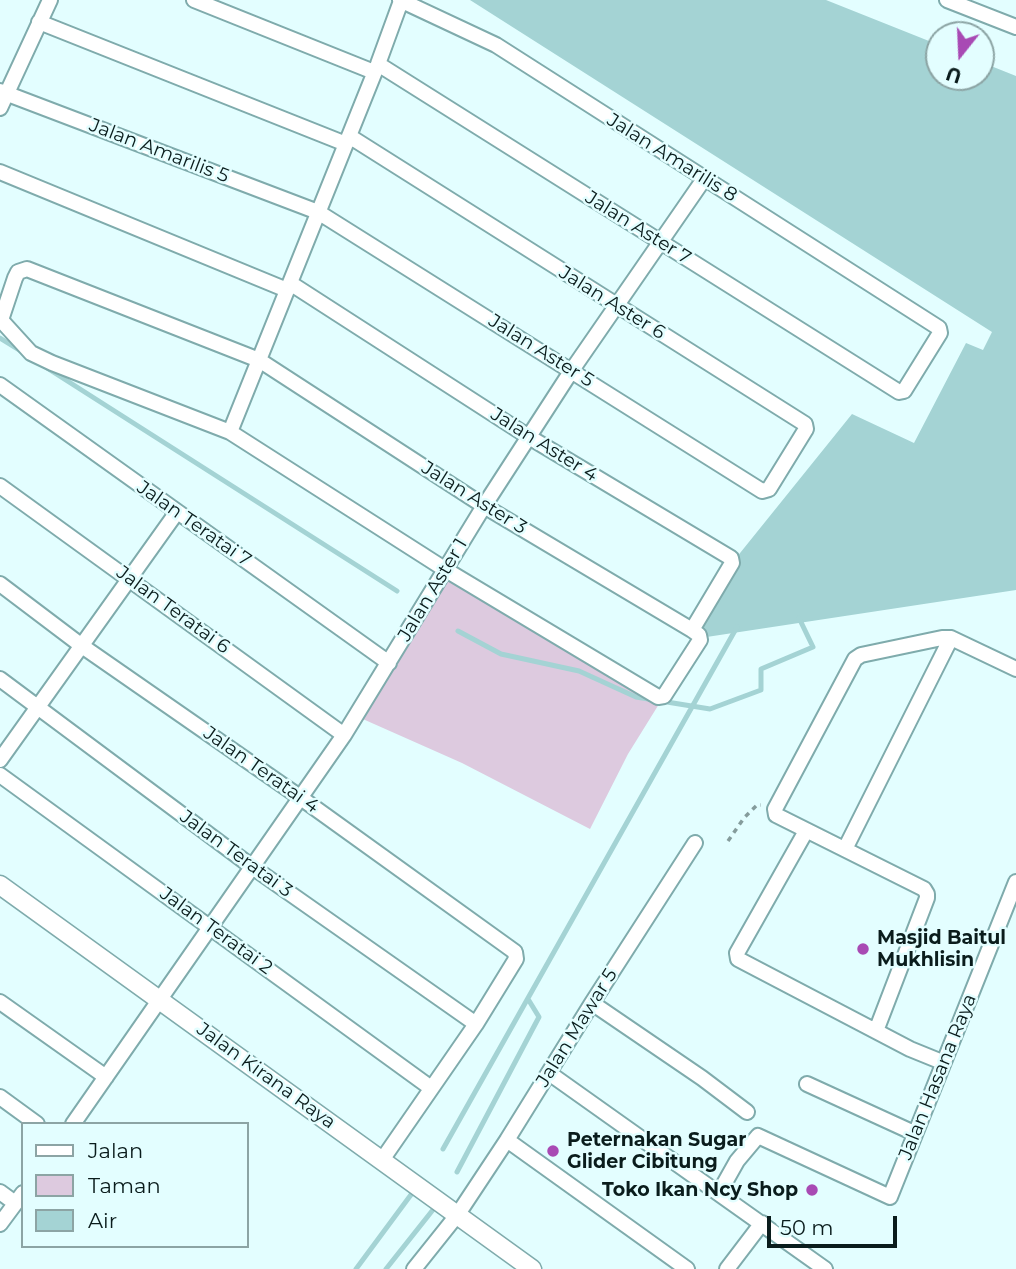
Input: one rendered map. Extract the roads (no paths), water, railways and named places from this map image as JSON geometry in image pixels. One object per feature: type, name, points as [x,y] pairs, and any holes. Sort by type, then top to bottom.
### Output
[{"type":"street","points":[[0,108],[3,92],[50,0]]},
{"type":"street","name":"Jalan Aster 7","points":[[194,0],[376,68],[899,392]]},
{"type":"street","points":[[230,432],[376,68],[400,0]]},
{"type":"street","name":"Jalan Amarilis 8","points":[[400,0],[496,46],[939,328],[940,333],[904,391],[899,392]]},
{"type":"street","points":[[947,0],[1016,27]]},
{"type":"street","name":"Jalan Aster 6","points":[[39,22],[347,140],[806,424],[806,429],[769,489],[762,491]]},
{"type":"street","name":"Jalan Amarilis 5","points":[[3,92],[318,212]]},
{"type":"street","name":"Jalan Aster 4","points":[[0,172],[288,287],[529,437],[731,558],[732,563],[692,630]]},
{"type":"street","name":"Jalan Aster 1","points":[[74,1122],[344,735],[572,370],[704,179]]},
{"type":"street","name":"Jalan Aster 5","points":[[318,212],[762,491]]},
{"type":"street","name":"Jalan Aster 3","points":[[1,319],[18,272],[27,269],[259,359],[485,506],[692,630]]},
{"type":"street","points":[[1,319],[31,353],[230,432],[446,569],[658,697],[664,696],[700,640],[699,635],[692,630]]},
{"type":"street","name":"Jalan Teratai 7","points":[[0,385],[389,663]]},
{"type":"street","name":"Jalan Teratai 6","points":[[0,486],[344,735]]},
{"type":"street","points":[[0,760],[177,512]]},
{"type":"street","name":"Jalan Teratai 4","points":[[0,584],[82,646],[301,798],[515,952],[516,959],[476,1024]]},
{"type":"street","points":[[876,1031],[927,894],[924,889],[806,831],[776,811],[855,659],[870,652],[951,638],[1016,669]]},
{"type":"street","points":[[845,849],[951,638]]},
{"type":"street","name":"Jalan Teratai 3","points":[[0,679],[251,866],[476,1024]]},
{"type":"street","name":"Jalan Teratai 2","points":[[0,775],[431,1087]]},
{"type":"street","points":[[806,831],[736,956],[876,1031],[942,1062]]},
{"type":"street","name":"Jalan Mawar 5","points":[[414,1269],[458,1213],[507,1140],[695,843]]},
{"type":"street","name":"Jalan Hasana Raya","points":[[719,1193],[737,1161],[758,1136],[886,1197],[892,1194],[942,1062],[1016,882]]},
{"type":"street","name":"Jalan Kirana Raya","points":[[0,885],[532,1269]]},
{"type":"street","points":[[0,1002],[106,1077]]},
{"type":"street","points":[[592,1003],[747,1112]]},
{"type":"street","points":[[382,1160],[476,1024]]},
{"type":"street","points":[[549,1073],[825,1269]]},
{"type":"street","points":[[807,1084],[914,1133]]},
{"type":"street","points":[[0,1097],[34,1122]]},
{"type":"street","points":[[507,1140],[687,1269]]},
{"type":"street","points":[[0,1192],[19,1198],[0,1224]]},
{"type":"street","points":[[727,1269],[762,1223]]},
{"type":"water","points":[[470,0],[826,0],[925,39],[925,91],[995,91],[995,68],[1016,76],[1016,590],[700,638],[692,630],[732,563],[852,414],[914,443],[966,343],[983,350],[992,332]]},
{"type":"waterway","points":[[0,338],[24,353]]},
{"type":"waterway","points":[[47,368],[397,591]]},
{"type":"waterway","points":[[458,631],[501,654],[579,671],[636,697],[710,709],[761,690],[761,669],[813,647],[799,618]]},
{"type":"waterway","points":[[443,1149],[737,627]]},
{"type":"waterway","points":[[457,1172],[539,1017],[528,999]]},
{"type":"waterway","points":[[356,1269],[413,1192]]},
{"type":"waterway","points":[[386,1269],[432,1211]]},
{"type":"place","name":"Masjid Baitul Mukhlisin","points":[[863,949]]},
{"type":"place","name":"Peternakan Sugar Glider Cibitung","points":[[553,1151]]},
{"type":"place","name":"Toko Ikan Ncy Shop","points":[[812,1190]]}]
